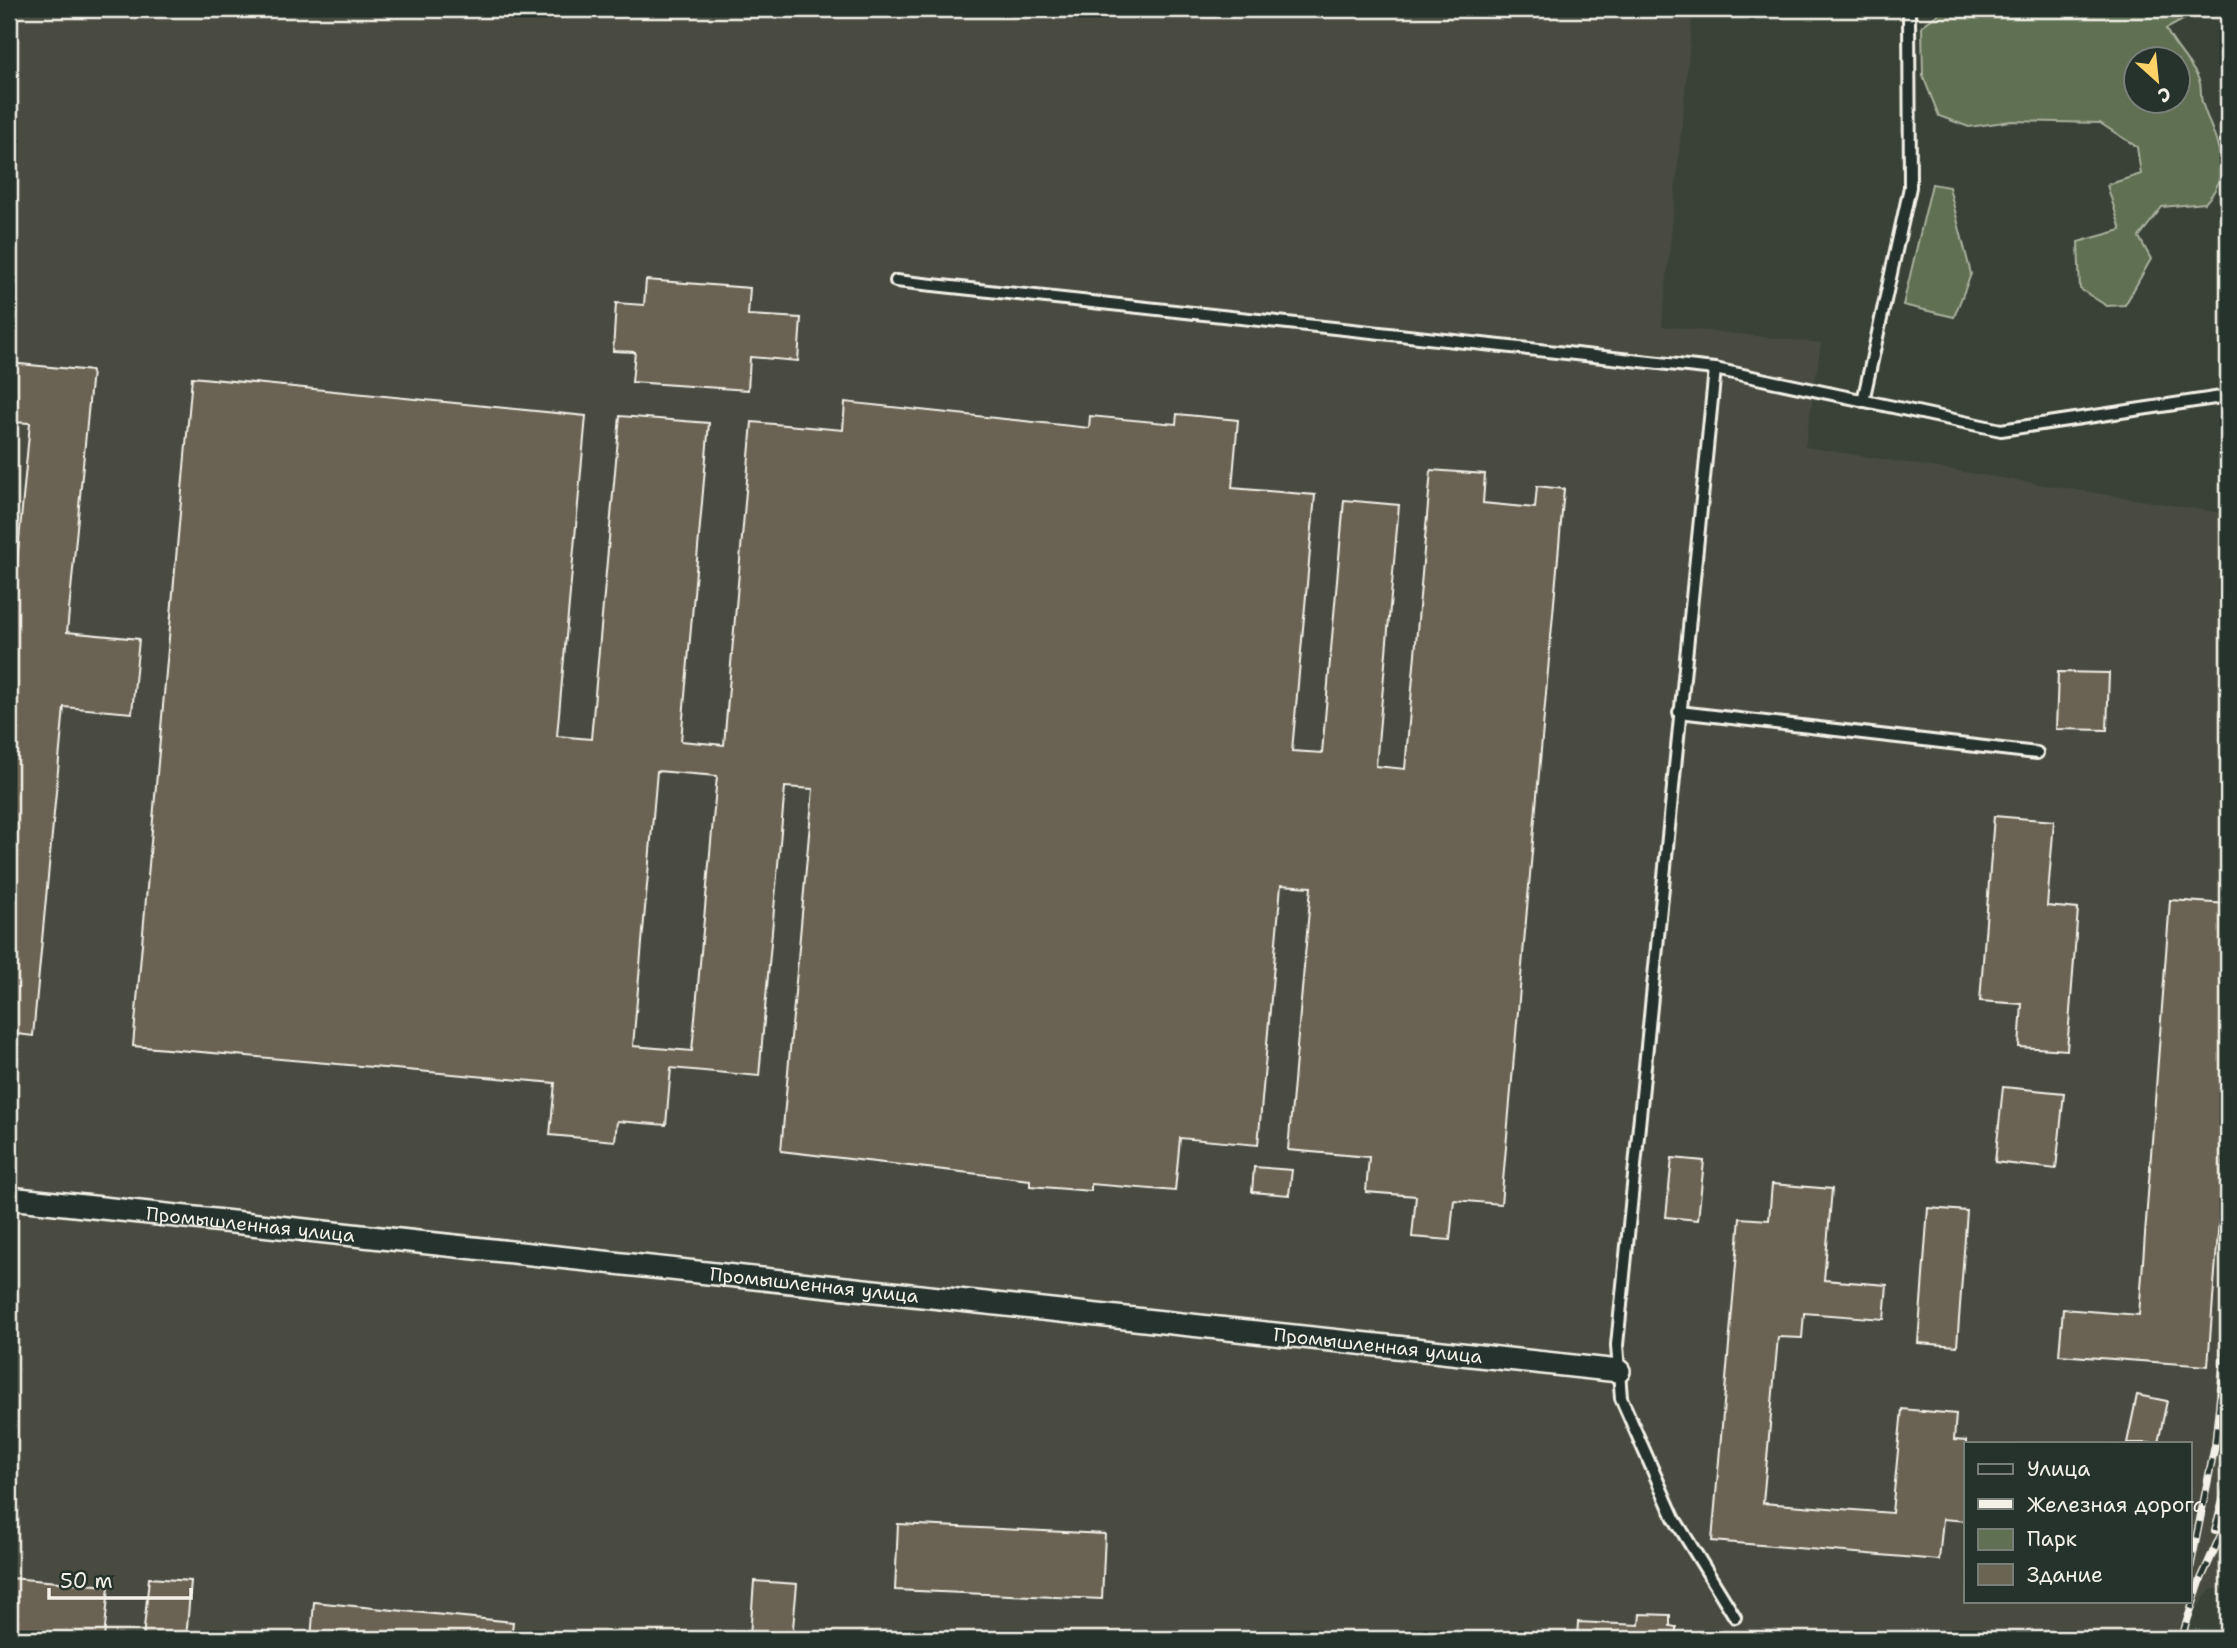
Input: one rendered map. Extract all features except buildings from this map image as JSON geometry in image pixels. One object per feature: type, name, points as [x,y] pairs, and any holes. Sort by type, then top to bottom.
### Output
[{"type":"street","name":"Промышленная улица","points":[[9,1198],[1619,1371]]},
{"type":"lane","points":[[1863,401],[1910,187],[1908,10]]},
{"type":"lane","points":[[896,281],[1716,369],[2001,430],[2228,396]]},
{"type":"lane","points":[[1716,369],[1679,712],[1617,1345],[1620,1398],[1674,1518],[1734,1617]]},
{"type":"lane","points":[[1679,712],[2038,753]]},
{"type":"shaded area","points":[[9,9],[1693,9],[1662,326],[1821,343],[1805,447],[2228,514],[2228,1589],[2211,1589],[2174,1639],[9,1639]]},
{"type":"shaded area","points":[[2223,9],[2228,9],[2228,79],[2217,78]]},
{"type":"green space","points":[[1945,9],[1984,9],[1991,13],[2000,9],[2203,9],[2166,29],[2177,46],[2122,46],[2122,116],[2192,116],[2192,68],[2200,82],[2202,102],[2220,154],[2220,178],[2215,191],[2205,203],[2162,207],[2139,237],[2151,259],[2125,305],[2107,306],[2080,289],[2078,242],[2121,230],[2107,185],[2141,174],[2137,147],[2100,123],[2011,121],[1969,127],[1939,116],[1923,76],[1922,26]]},
{"type":"green space","points":[[1932,184],[1949,187],[1971,274],[1954,317],[1903,305]]},
{"type":"railway","points":[[2192,1559],[2215,1445],[2228,1320]]},
{"type":"railway","points":[[2215,1530],[2228,1482]]},
{"type":"railway","points":[[2181,1639],[2201,1579],[2228,1519]]}]
